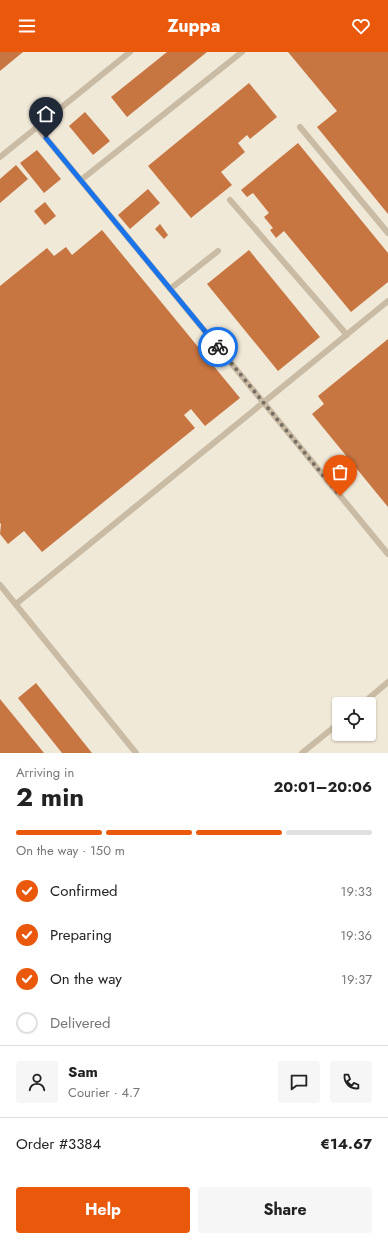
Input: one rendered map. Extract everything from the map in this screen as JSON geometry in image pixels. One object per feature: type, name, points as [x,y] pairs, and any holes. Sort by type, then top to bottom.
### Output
[{"type":"lane","points":[[0,157],[130,52]]},
{"type":"lane","points":[[81,180],[242,52]]},
{"type":"lane","points":[[37,127],[388,554]]},
{"type":"lane","points":[[300,127],[388,233]]},
{"type":"lane","points":[[230,200],[347,335]]},
{"type":"lane","points":[[170,289],[218,251]]},
{"type":"lane","points":[[16,604],[388,301]]},
{"type":"lane","points":[[0,585],[136,753]]},
{"type":"lane","points":[[370,697],[388,682]]},
{"type":"lane","points":[[302,753],[332,728]]},
{"type":"building","points":[[0,52],[23,52],[0,71]]},
{"type":"building","points":[[167,52],[207,52],[127,117],[111,97]]},
{"type":"building","points":[[288,52],[388,52],[388,214],[317,127],[337,111]]},
{"type":"building","points":[[249,83],[277,117],[250,139],[247,135],[238,143],[245,152],[221,172],[232,185],[191,218],[148,166]]},
{"type":"building","points":[[85,112],[110,141],[93,155],[69,126]]},
{"type":"building","points":[[298,143],[388,253],[388,282],[351,312],[284,231],[276,238],[270,230],[273,228],[264,217],[269,213],[253,193],[247,197],[241,190]]},
{"type":"building","points":[[37,150],[61,179],[44,193],[20,163]]},
{"type":"building","points":[[16,165],[28,179],[0,203],[0,179]]},
{"type":"building","points":[[148,189],[160,203],[130,229],[118,215]]},
{"type":"building","points":[[45,202],[56,216],[45,225],[34,211]]},
{"type":"building","points":[[160,224],[168,235],[164,239],[155,229]]},
{"type":"building","points":[[102,230],[240,398],[205,426],[191,409],[184,415],[195,428],[42,552],[24,531],[8,544],[0,534],[0,286],[47,248],[54,256],[66,247],[72,255]]},
{"type":"building","points":[[249,250],[320,337],[278,371],[207,284]]},
{"type":"building","points":[[388,339],[388,507],[312,414],[324,404],[318,396]]},
{"type":"building","points":[[36,683],[92,753],[62,753],[18,698]]},
{"type":"building","points":[[0,699],[44,753],[0,753]]},
{"type":"way so far","points":[[218,347],[340,496]]},
{"type":"route","points":[[46,138],[218,347]]}]
